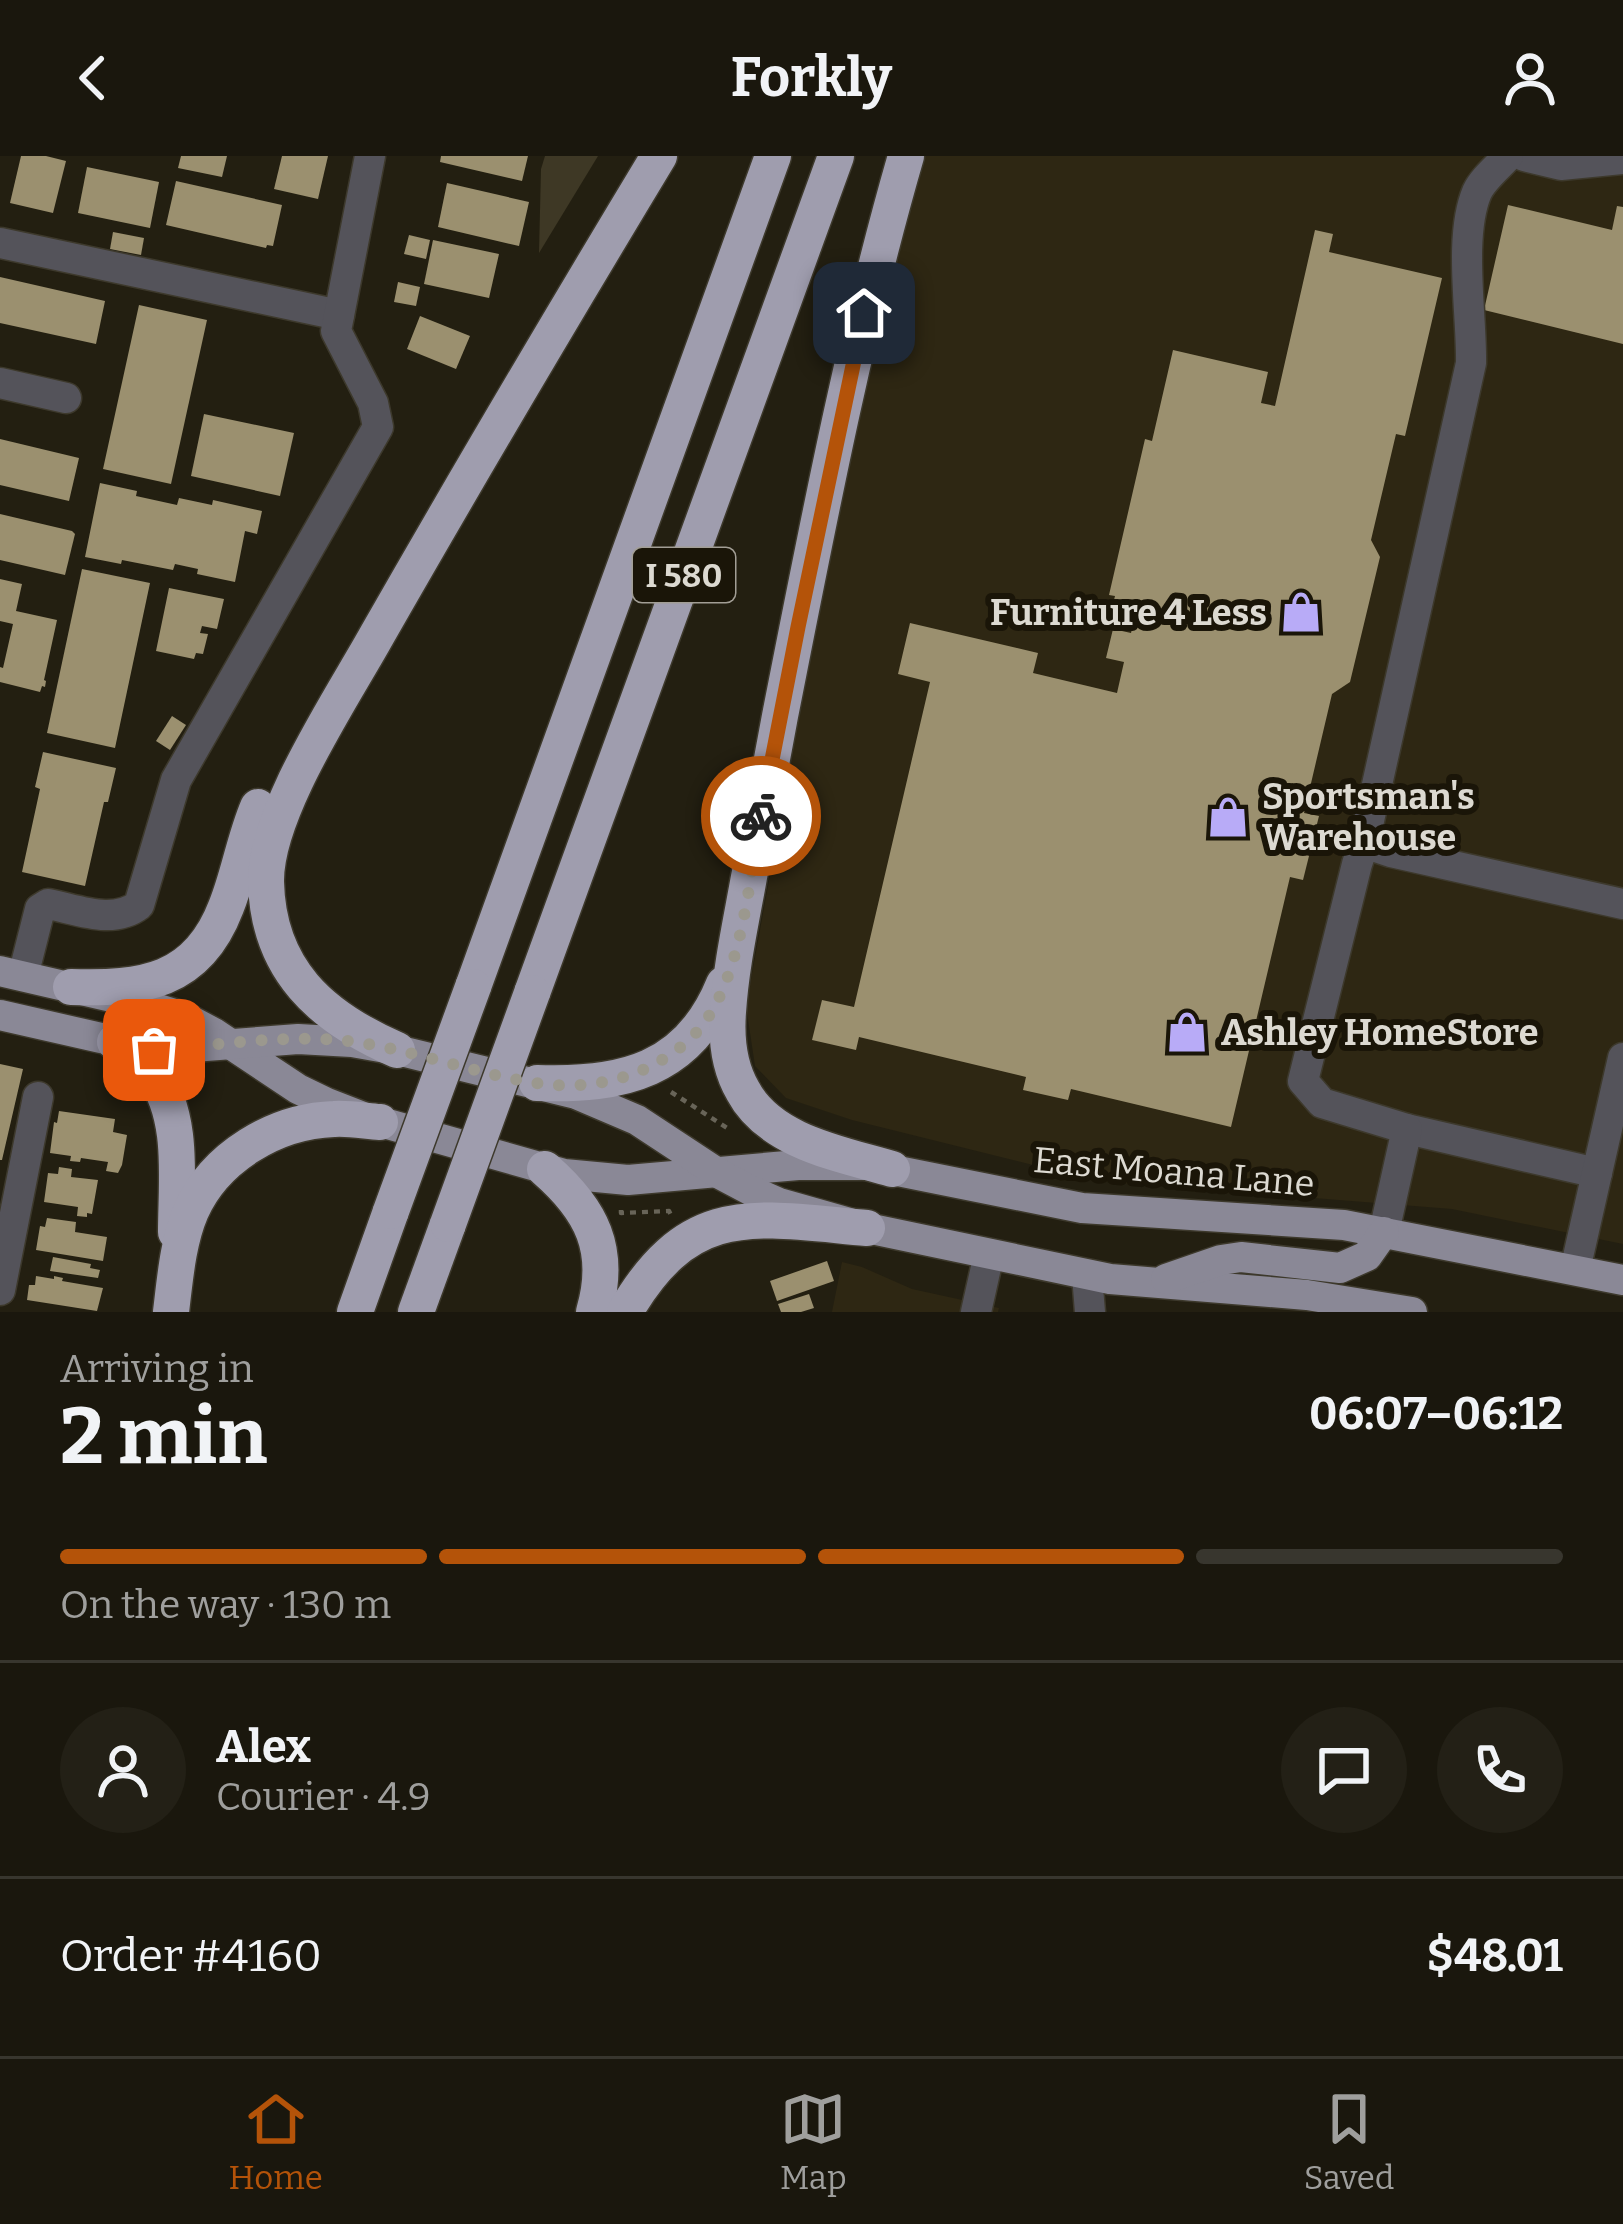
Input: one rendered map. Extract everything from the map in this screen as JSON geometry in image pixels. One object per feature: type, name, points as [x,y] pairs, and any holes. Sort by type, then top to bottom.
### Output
[{"type":"highway","points":[[397,1050],[338,1019],[288,968],[271,921],[268,851],[293,788],[463,483],[659,156]]},
{"type":"highway","name":"I 580","points":[[355,1312],[773,156]]},
{"type":"highway","name":"I 580","points":[[416,1312],[836,156]]},
{"type":"highway","points":[[892,1169],[790,1135],[768,1120],[751,1105],[733,1070],[728,1043],[734,958],[798,627],[864,313],[906,156]]},
{"type":"highway","points":[[71,987],[135,986],[178,970],[197,953],[227,906],[263,796],[344,695]]},
{"type":"highway","points":[[537,1083],[610,1081],[665,1058],[705,1023],[734,958]]},
{"type":"highway","points":[[116,1042],[155,1076],[172,1120],[176,1154],[173,1295]]},
{"type":"highway","points":[[173,1295],[190,1213],[207,1183],[241,1151],[306,1122],[336,1118],[380,1122]]},
{"type":"highway","points":[[545,1169],[582,1205],[598,1244],[601,1267],[594,1312]]},
{"type":"highway","points":[[625,1312],[666,1255],[701,1232],[755,1220],[867,1228]]},
{"type":"main road","name":"East Moana Lane","points":[[11,973],[184,1017],[298,1089],[380,1122],[595,1179],[835,1162],[1082,1208],[1298,1220],[1384,1232],[1623,1280]]},
{"type":"main road","points":[[0,1015],[154,1050],[326,1040],[397,1050],[577,1094],[637,1120],[716,1172],[779,1203],[867,1228],[1087,1275],[1155,1284],[1212,1300],[1307,1295],[1412,1312]]},
{"type":"main road","points":[[1155,1284],[1221,1260],[1240,1258],[1340,1268],[1367,1256],[1384,1232]]},
{"type":"street","points":[[11,973],[40,909],[48,904],[112,917],[127,915],[139,905],[176,780],[378,427],[373,403],[338,323],[370,156]]},
{"type":"street","points":[[1508,156],[1478,191],[1468,234],[1472,363],[1364,843],[1303,1081],[1322,1102],[1407,1129],[1597,1173]]},
{"type":"street","points":[[1524,156],[1561,165],[1623,159]]},
{"type":"street","points":[[0,243],[338,323]]},
{"type":"street","points":[[0,383],[66,398]]},
{"type":"street","points":[[1364,843],[1623,904]]},
{"type":"street","points":[[1575,1270],[1623,1058]]},
{"type":"street","points":[[0,1290],[38,1097]]},
{"type":"street","points":[[1384,1232],[1407,1129]]},
{"type":"street","points":[[976,1312],[988,1254]]},
{"type":"street","points":[[1087,1275],[1090,1312]]},
{"type":"path","points":[[664,1087],[741,1137]]},
{"type":"path","points":[[621,1206],[621,1213],[669,1211],[674,1220]]},
{"type":"shaded area","points":[[545,156],[598,156],[539,253],[541,169]]},
{"type":"shaded area","points":[[924,156],[1623,156],[1623,1244],[1452,1209],[1098,1181],[852,1120],[786,1098],[755,1066],[746,1006],[832,536],[888,268]]},
{"type":"shaded area","points":[[842,1262],[912,1289],[999,1308],[998,1312],[832,1312]]},
{"type":"building","points":[[21,156],[66,161],[53,213],[10,203]]},
{"type":"building","points":[[181,156],[227,156],[222,177],[178,168]]},
{"type":"building","points":[[282,156],[328,156],[318,199],[274,189]]},
{"type":"building","points":[[441,156],[528,156],[522,181],[440,162]]},
{"type":"building","points":[[87,167],[159,182],[150,228],[78,213]]},
{"type":"building","points":[[176,181],[282,205],[273,246],[166,225]]},
{"type":"building","points":[[447,183],[529,202],[519,246],[438,227]]},
{"type":"building","points":[[1508,205],[1612,230],[1617,206],[1623,207],[1623,344],[1484,310]]},
{"type":"building","points":[[1315,230],[1333,234],[1329,252],[1442,278],[1405,436],[1396,434],[1371,540],[1380,557],[1350,682],[1332,694],[1304,813],[1319,816],[1303,880],[1290,877],[1231,1127],[1071,1089],[1068,1100],[1023,1090],[1026,1077],[859,1037],[856,1050],[812,1040],[822,1000],[854,1007],[930,682],[898,674],[910,623],[1038,653],[1033,673],[1117,693],[1124,662],[1106,658],[1113,629],[1131,633],[1135,617],[1111,612],[1115,596],[1109,595],[1145,439],[1152,441],[1173,350],[1268,372],[1261,403],[1275,406]]},
{"type":"building","points":[[113,232],[144,238],[141,255],[110,249]]},
{"type":"building","points":[[409,235],[430,240],[426,259],[404,254]]},
{"type":"building","points":[[433,240],[499,254],[489,298],[424,284]]},
{"type":"building","points":[[0,277],[105,301],[96,344],[0,323]]},
{"type":"building","points":[[398,282],[420,287],[416,306],[394,302]]},
{"type":"building","points":[[139,305],[207,320],[171,484],[103,469]]},
{"type":"building","points":[[420,316],[470,336],[456,369],[407,349]]},
{"type":"building","points":[[204,414],[294,433],[280,496],[191,476]]},
{"type":"building","points":[[0,439],[79,458],[69,501],[0,485]]},
{"type":"building","points":[[100,483],[177,505],[179,498],[212,505],[213,500],[262,511],[257,534],[245,531],[235,582],[175,564],[173,570],[85,557]]},
{"type":"building","points":[[0,514],[72,531],[65,575],[0,560]]},
{"type":"building","points":[[82,569],[150,583],[115,748],[47,733]]},
{"type":"building","points":[[0,579],[22,584],[16,611],[57,620],[45,687],[40,692],[0,682],[13,624],[0,621]]},
{"type":"building","points":[[169,588],[224,599],[217,629],[202,626],[200,633],[208,634],[203,654],[196,653],[194,659],[156,651]]},
{"type":"building","points":[[172,716],[186,725],[170,750],[156,741]]},
{"type":"building","points":[[43,752],[116,768],[85,886],[22,872]]},
{"type":"building","points":[[0,1064],[23,1069],[2,1160],[0,1160]]},
{"type":"building","points":[[59,1111],[115,1119],[113,1132],[127,1135],[118,1173],[106,1171],[108,1162],[70,1161],[71,1156],[50,1153]]},
{"type":"building","points":[[59,1167],[72,1169],[71,1177],[98,1180],[92,1214],[77,1216],[78,1207],[44,1202],[48,1173],[58,1174]]},
{"type":"building","points":[[47,1218],[76,1222],[75,1232],[107,1237],[103,1261],[36,1250],[40,1226],[45,1227]]},
{"type":"building","points":[[53,1257],[91,1264],[90,1268],[100,1270],[98,1278],[50,1271]]},
{"type":"building","points":[[827,1261],[834,1281],[777,1301],[770,1281]]},
{"type":"building","points":[[36,1276],[103,1288],[97,1311],[27,1300]]},
{"type":"building","points":[[809,1294],[814,1308],[781,1312],[778,1304]]},
{"type":"way so far","points":[[154,1050],[326,1040],[397,1050],[537,1083],[610,1081],[639,1072],[689,1040],[716,1004],[734,958],[761,816]]},
{"type":"place","name":"Furniture 4 Less","points":[[1301,612]]},
{"type":"place","name":"Sportsman's Warehouse","points":[[1228,817]]},
{"type":"place","name":"Ashley HomeStore","points":[[1187,1032]]},
{"type":"route","points":[[761,816],[864,313]]}]
